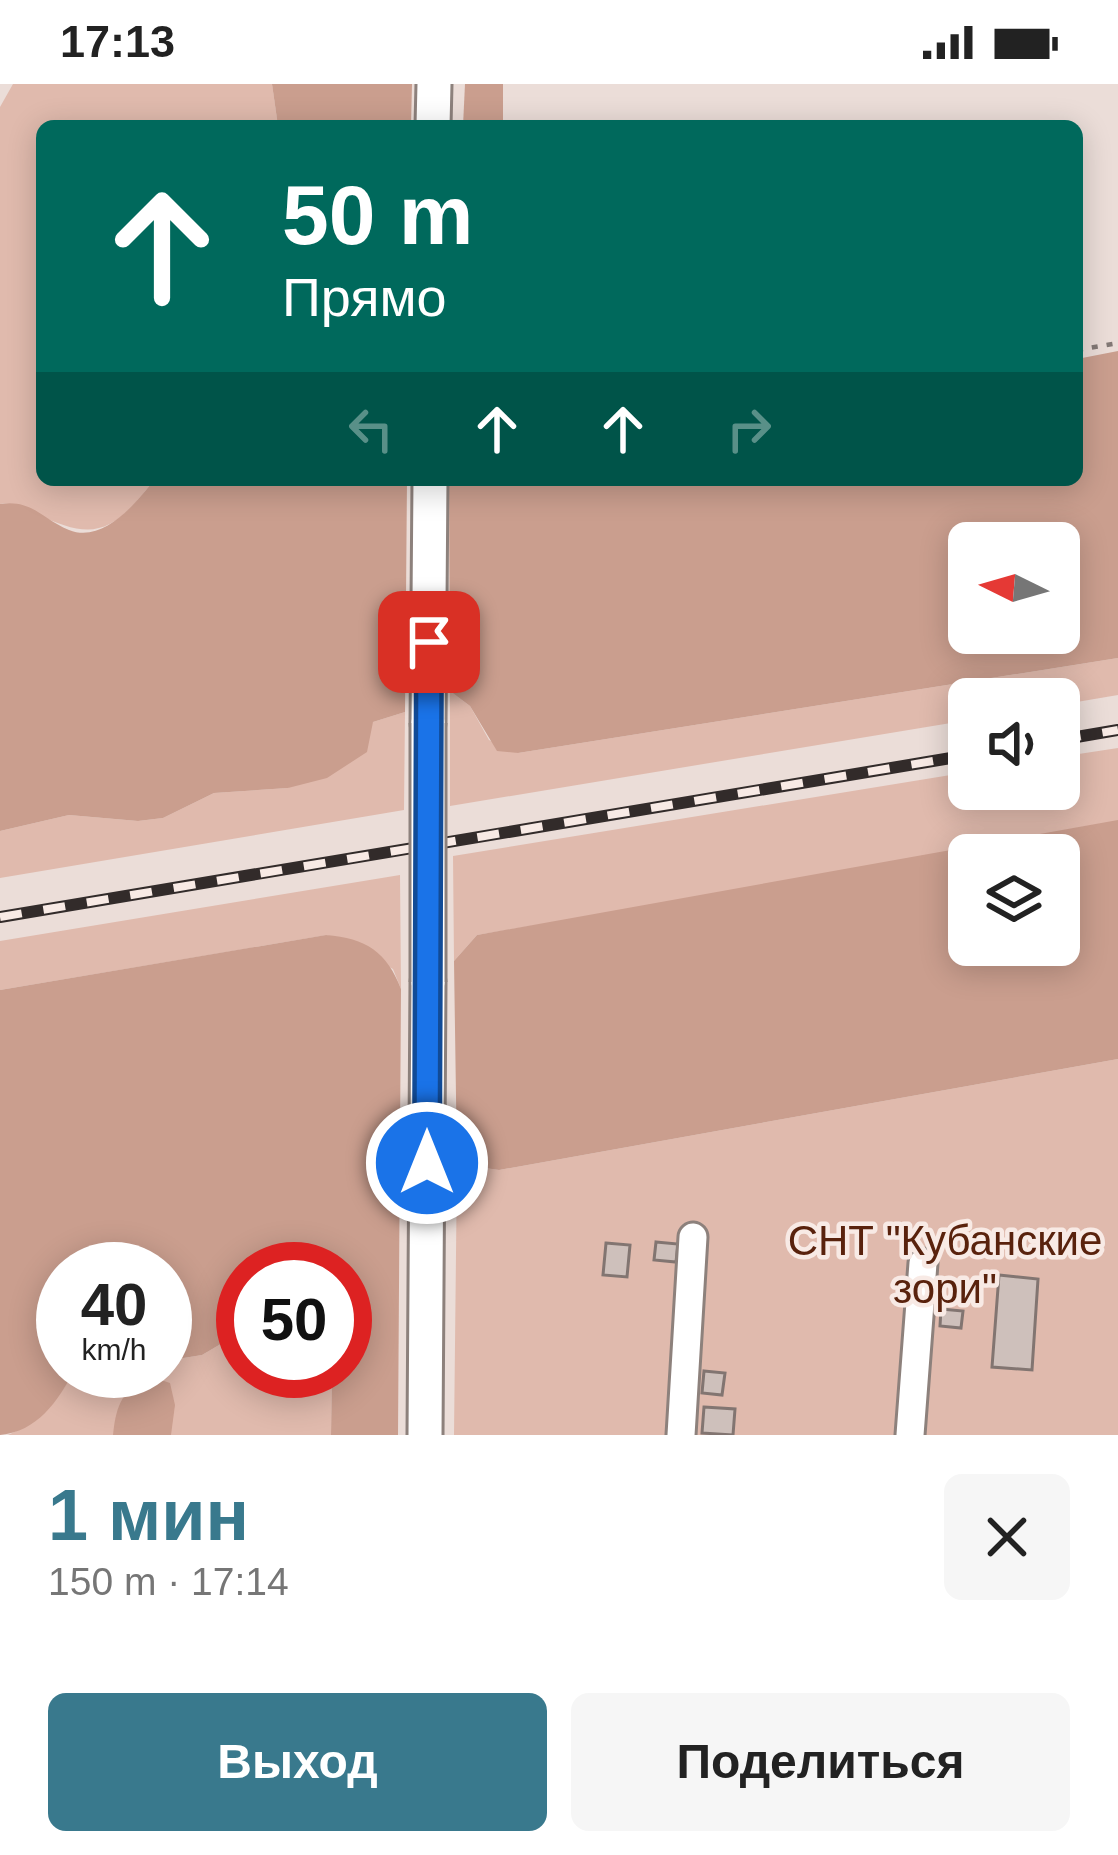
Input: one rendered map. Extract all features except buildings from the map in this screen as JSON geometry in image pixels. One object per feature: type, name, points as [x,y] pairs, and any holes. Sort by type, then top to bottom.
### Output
[{"type":"main road","points":[[433,120],[434,84]]},
{"type":"main road","points":[[425,1435],[430,486]]},
{"type":"lane","points":[[681,1435],[693,1238]]},
{"type":"lane","points":[[910,1435],[923,1263]]},
{"type":"path","points":[[1083,349],[1118,343]]},
{"type":"green space","points":[[13,84],[272,84],[277,120],[36,120],[36,486],[149,486],[127,511],[102,527],[73,528],[18,506],[0,504],[0,107]]},
{"type":"green space","points":[[1118,658],[1118,695],[1080,701],[1080,678],[992,678]]},
{"type":"green space","points":[[948,685],[948,723],[450,806],[450,691],[470,706],[489,740],[518,753]]},
{"type":"green space","points":[[405,712],[404,810],[0,878],[0,831],[69,815],[138,821],[163,818],[214,793],[288,788],[373,722]]},
{"type":"green space","points":[[1118,748],[1118,829],[1080,835],[948,834],[948,857],[477,935],[454,961],[453,856],[948,775],[948,810],[1080,810],[1080,754]]},
{"type":"green space","points":[[400,875],[401,989],[393,969],[327,935],[0,990],[0,941]]},
{"type":"green space","name":"СНТ \"Кубанские зори\"","points":[[1118,1059],[1118,1435],[454,1435],[457,1164],[499,1170]]},
{"type":"green space","points":[[216,1347],[216,1398],[332,1398],[331,1435],[8,1435],[56,1398],[192,1398],[192,1357]]},
{"type":"shaded area","points":[[272,84],[412,84],[411,120],[277,120]]},
{"type":"shaded area","points":[[465,84],[503,84],[503,120],[463,120]]},
{"type":"shaded area","points":[[1118,351],[1118,658],[992,678],[948,678],[948,685],[518,753],[497,751],[470,706],[450,691],[449,486],[1083,486],[1083,358]]},
{"type":"shaded area","points":[[149,486],[407,486],[405,712],[373,722],[367,752],[327,778],[288,788],[214,793],[163,818],[138,821],[69,815],[0,831],[0,504],[29,507],[82,533],[118,519]]},
{"type":"shaded area","points":[[1118,820],[1118,1059],[499,1170],[457,1164],[454,961],[477,935],[948,850],[948,966],[1080,966],[1080,834],[1040,834]]},
{"type":"shaded area","points":[[326,935],[364,944],[382,956],[401,989],[398,1435],[331,1435],[332,1398],[372,1398],[372,1242],[216,1242],[216,1347],[192,1357],[192,1242],[36,1242],[36,1398],[57,1398],[25,1428],[0,1435],[0,990]]},
{"type":"shaded area","points":[[123,1398],[173,1398],[175,1405],[171,1435],[113,1435]]},
{"type":"railway","points":[[1080,736],[1118,730]]},
{"type":"railway","points":[[0,917],[948,759]]},
{"type":"route","points":[[427,1163],[429,642]]}]
